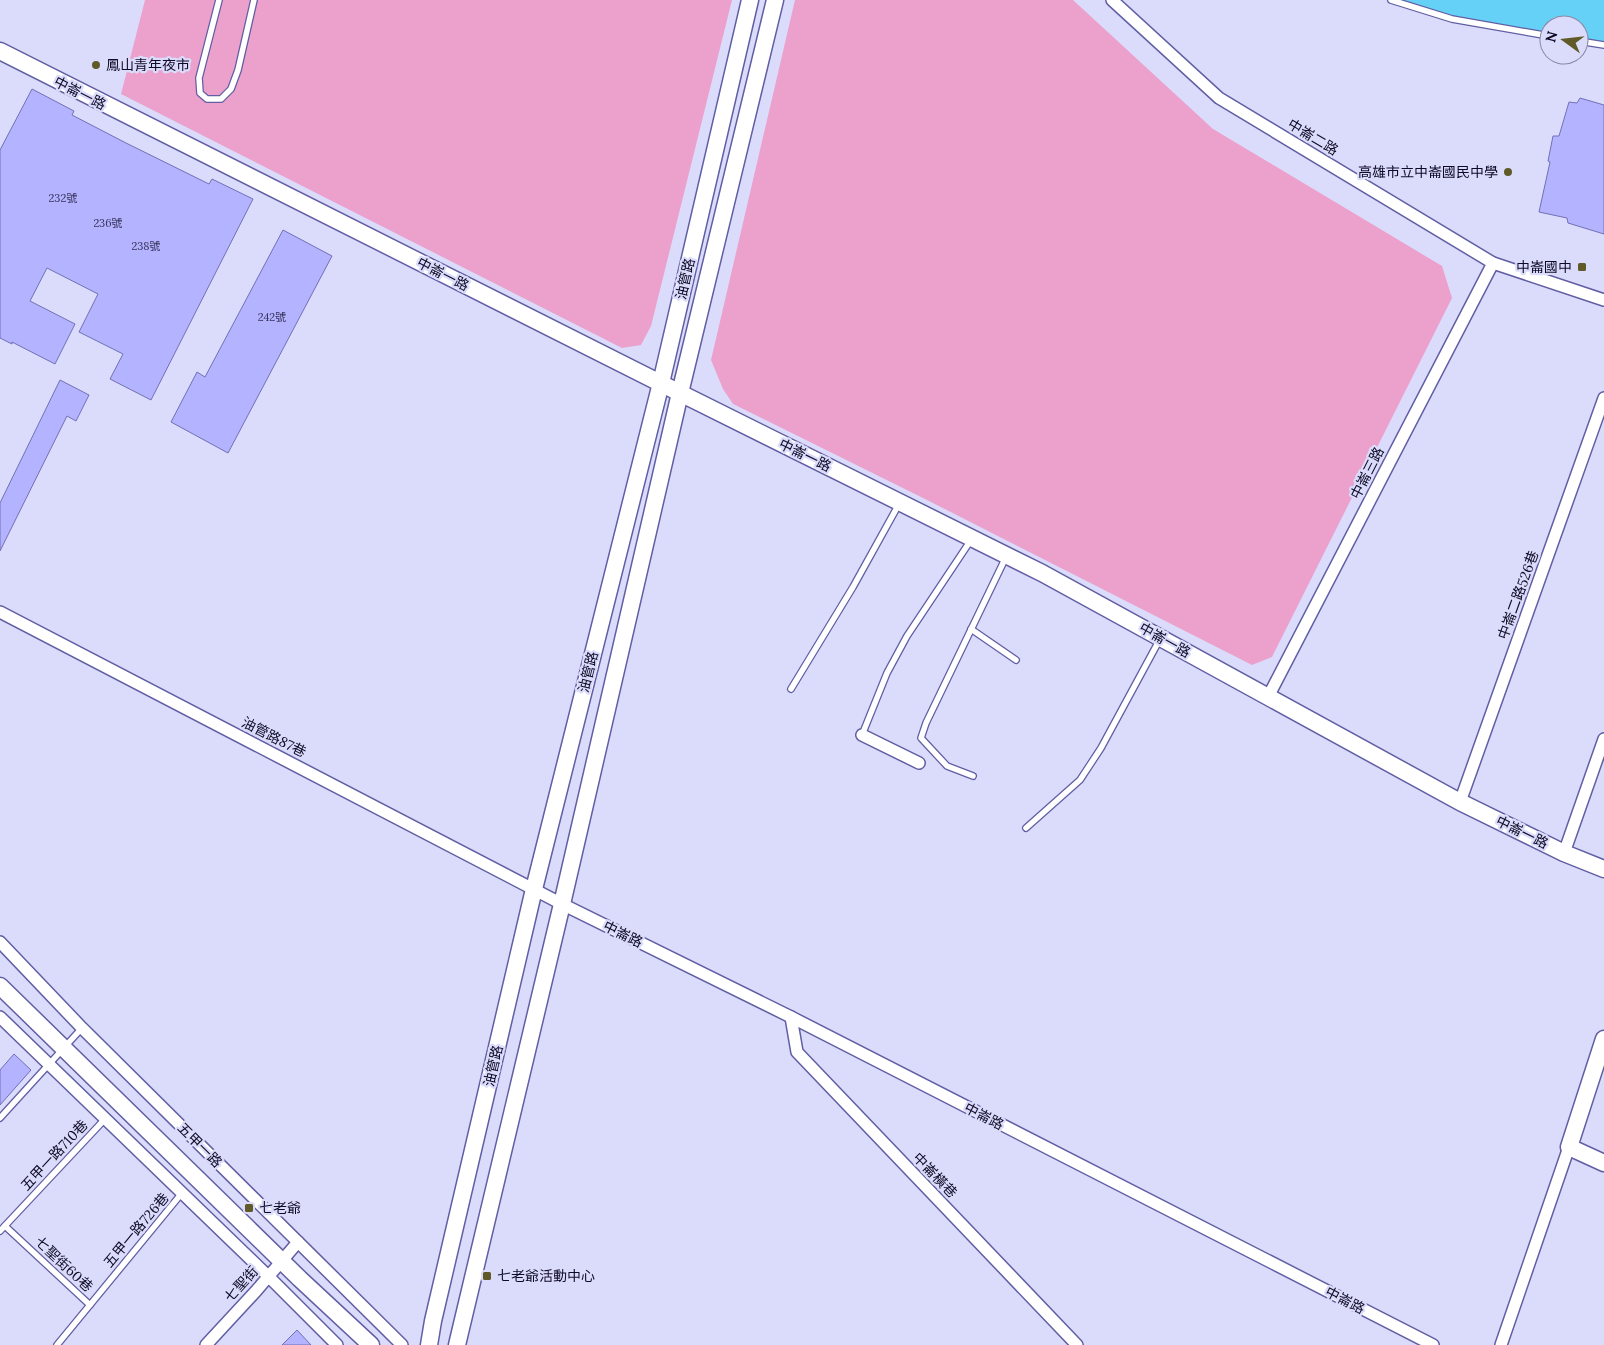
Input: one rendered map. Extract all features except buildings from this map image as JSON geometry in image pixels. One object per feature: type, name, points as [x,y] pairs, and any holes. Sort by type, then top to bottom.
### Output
[{"type":"street","name":"油管路","points":[[429,1345],[534,890],[661,383],[750,0]]},
{"type":"street","name":"油管路","points":[[458,1345],[680,393],[775,0]]},
{"type":"street","name":"中崙二路","points":[[1112,0],[1219,98],[1493,263],[1604,300]]},
{"type":"street","name":"中崙一路","points":[[0,52],[1007,555],[1460,802],[1564,853],[1604,869]]},
{"type":"street","name":"中崙三路","points":[[1268,697],[1493,263]]},
{"type":"street","name":"中崙二路526巷","points":[[1460,802],[1604,398]]},
{"type":"street","name":"油管路87巷","points":[[0,612],[534,890]]},
{"type":"street","points":[[862,735],[919,764]]},
{"type":"street","points":[[1564,853],[1604,739]]},
{"type":"street","name":"中崙路","points":[[534,890],[791,1017],[1433,1345]]},
{"type":"street","name":"五甲一路","points":[[0,942],[82,1028],[402,1345]]},
{"type":"street","name":"五甲一路","points":[[0,986],[282,1261],[371,1345]]},
{"type":"street","points":[[0,1017],[337,1345]]},
{"type":"street","name":"中崙橫巷","points":[[791,1017],[797,1052],[1077,1345]]},
{"type":"street","points":[[1501,1345],[1604,1038]]},
{"type":"street","points":[[1569,1147],[1604,1163]]},
{"type":"street","name":"七聖街","points":[[206,1345],[298,1242]]},
{"type":"lane","points":[[219,0],[199,78],[200,93],[207,99],[221,99],[231,89],[238,70],[254,0]]},
{"type":"lane","points":[[1391,0],[1452,19],[1539,34]]},
{"type":"lane","points":[[1589,43],[1604,45]]},
{"type":"lane","points":[[791,689],[853,587],[900,502]]},
{"type":"lane","points":[[862,735],[887,673],[907,636],[972,538]]},
{"type":"lane","points":[[973,776],[947,766],[921,738],[926,723],[1007,555]]},
{"type":"lane","points":[[971,629],[1016,660]]},
{"type":"lane","points":[[1026,828],[1080,780],[1101,748],[1161,638]]},
{"type":"lane","points":[[0,1118],[82,1028]]},
{"type":"lane","name":"五甲一路710巷","points":[[0,1231],[105,1118]]},
{"type":"lane","name":"五甲一路726巷","points":[[90,1305],[182,1193]]},
{"type":"lane","name":"七聖街60巷","points":[[5,1226],[90,1305],[57,1345]]},
{"type":"shaded area","points":[[145,0],[732,0],[651,326],[641,345],[622,348],[121,94]]},
{"type":"shaded area","points":[[795,0],[1073,0],[1213,129],[1442,266],[1452,298],[1272,657],[1252,665],[733,404],[723,389],[711,360]]},
{"type":"water","points":[[1395,0],[1604,0],[1604,44],[1589,42],[1589,15],[1539,15],[1539,35],[1488,28],[1409,9]]},
{"type":"place","name":"鳳山青年夜市","points":[[96,65]]},
{"type":"place","name":"高雄市立中崙國民中學","points":[[1508,172]]},
{"type":"place","name":"中崙國中","points":[[1582,267]]},
{"type":"place","name":"七老爺","points":[[249,1208]]},
{"type":"place","name":"七老爺活動中心","points":[[487,1276]]}]
